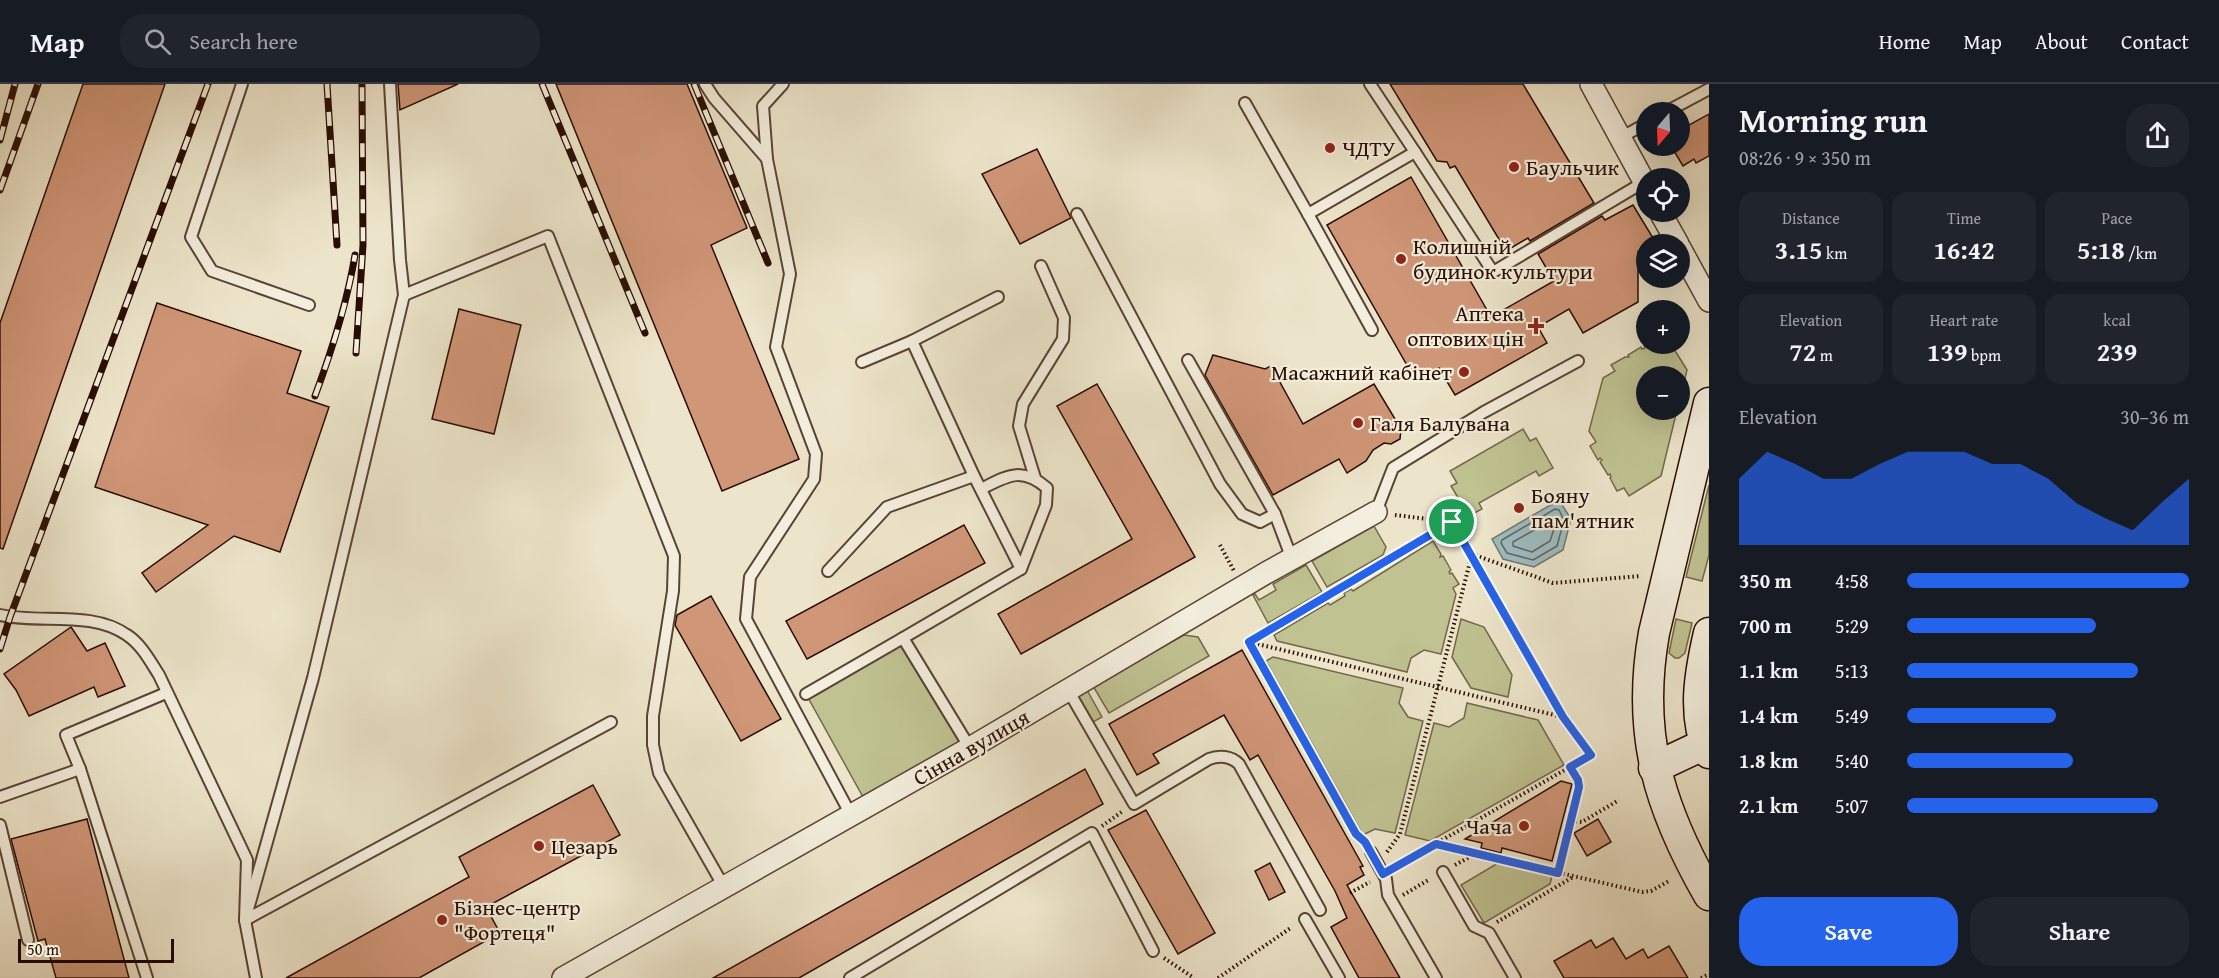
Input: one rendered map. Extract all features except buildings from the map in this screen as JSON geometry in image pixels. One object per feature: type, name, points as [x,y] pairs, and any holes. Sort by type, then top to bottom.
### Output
[{"type":"main road","points":[[1709,403],[1659,610],[1650,657],[1648,716],[1654,768],[1667,812],[1709,895]]},
{"type":"main road","points":[[1654,768],[1707,748],[1699,709],[1699,689],[1709,633]]},
{"type":"street","points":[[1591,84],[1636,168]]},
{"type":"street","points":[[1690,266],[1709,301]]},
{"type":"street","name":"Сінна вулиця","points":[[563,978],[852,817],[1243,587],[1376,513]]},
{"type":"lane","points":[[242,84],[190,237],[212,271],[309,304]]},
{"type":"lane","points":[[244,920],[313,678],[404,295],[390,84]]},
{"type":"lane","points":[[705,84],[714,98],[767,159]]},
{"type":"lane","points":[[783,84],[763,106],[767,159],[790,274],[776,347],[816,454],[814,479],[750,577],[746,619],[852,817]]},
{"type":"lane","points":[[1370,84],[1493,272],[1636,189]]},
{"type":"lane","points":[[1685,102],[1709,89]]},
{"type":"lane","points":[[1245,103],[1372,330]]},
{"type":"lane","points":[[1620,138],[1636,129]]},
{"type":"lane","points":[[1308,214],[1415,152]]},
{"type":"lane","points":[[1077,214],[1220,484],[1242,514],[1260,522],[1275,514]]},
{"type":"lane","points":[[404,295],[548,236],[674,556],[673,591],[653,716],[652,745],[659,773],[724,887]]},
{"type":"lane","points":[[1035,478],[1019,426],[1023,404],[1063,339],[1064,318],[1041,267]]},
{"type":"lane","points":[[862,362],[912,341],[998,297]]},
{"type":"lane","points":[[912,341],[974,476],[1021,569]]},
{"type":"lane","points":[[1188,360],[1275,514],[1292,559]]},
{"type":"lane","points":[[1376,513],[1393,468],[1484,412],[1578,361]]},
{"type":"lane","points":[[806,694],[1021,569],[1046,505],[1047,488],[1035,478],[1010,474],[981,489]]},
{"type":"lane","points":[[828,571],[887,507],[974,476]]},
{"type":"lane","points":[[0,615],[20,619],[96,621],[128,635],[145,653],[159,675],[247,860],[244,920],[256,978]]},
{"type":"lane","points":[[903,638],[970,748]]},
{"type":"lane","points":[[1068,690],[1134,804],[1209,759],[1220,757],[1234,759],[1239,764],[1320,910]]},
{"type":"lane","points":[[147,978],[80,769],[66,735],[166,693]]},
{"type":"lane","points":[[244,920],[611,722]]},
{"type":"lane","points":[[0,797],[80,769]]},
{"type":"lane","points":[[0,825],[28,940]]},
{"type":"lane","points":[[850,978],[1092,833],[1153,951]]},
{"type":"lane","points":[[1371,852],[1388,882],[1388,895],[1436,978]]},
{"type":"lane","points":[[1443,872],[1474,926],[1491,936],[1515,978]]},
{"type":"lane","points":[[1305,919],[1339,978]]},
{"type":"path","points":[[1376,513],[1452,522]]},
{"type":"path","points":[[1350,893],[1381,869],[1436,844],[1591,755],[1563,717],[1452,522]]},
{"type":"path","points":[[1249,642],[1452,522]]},
{"type":"path","points":[[1220,545],[1243,587]]},
{"type":"path","points":[[1472,554],[1553,584],[1641,576]]},
{"type":"path","points":[[1381,869],[1400,834],[1472,554]]},
{"type":"path","points":[[1249,642],[1563,717]]},
{"type":"path","points":[[1249,642],[1356,834],[1371,852]]},
{"type":"path","points":[[1558,873],[1580,783],[1570,767]]},
{"type":"path","points":[[1571,821],[1582,822],[1619,800]]},
{"type":"path","points":[[1092,833],[1134,804]]},
{"type":"path","points":[[1436,844],[1647,893],[1669,881]]},
{"type":"path","points":[[1482,931],[1574,876]]},
{"type":"path","points":[[1218,978],[1305,919]]},
{"type":"path","points":[[1153,951],[1194,978]]},
{"type":"path","points":[[1701,978],[1709,974]]},
{"type":"green space","points":[[1636,350],[1636,354],[1677,354],[1685,366],[1636,366],[1636,420],[1675,420],[1661,476],[1629,496],[1624,488],[1617,491],[1610,474],[1608,475],[1600,462],[1602,460],[1600,458],[1598,460],[1590,446],[1596,442],[1589,431],[1603,378],[1615,371],[1611,365],[1629,357],[1628,355]]},
{"type":"green space","points":[[1523,429],[1530,441],[1536,438],[1553,468],[1539,476],[1536,471],[1479,503],[1482,509],[1469,516],[1451,486],[1457,483],[1450,471]]},
{"type":"green space","points":[[1709,485],[1709,555],[1702,581],[1686,577]]},
{"type":"green space","points":[[1374,526],[1386,547],[1383,555],[1327,587],[1312,561]]},
{"type":"green space","points":[[1433,541],[1441,554],[1440,557],[1443,556],[1451,570],[1450,574],[1452,573],[1459,584],[1453,588],[1456,594],[1441,654],[1424,650],[1411,658],[1407,672],[1277,641],[1274,635],[1328,603],[1330,605],[1345,596],[1344,593],[1351,589],[1353,591]]},
{"type":"green space","points":[[1306,565],[1322,592],[1268,623],[1253,595],[1255,594],[1259,600],[1276,590],[1273,584]]},
{"type":"green space","points":[[1461,619],[1484,627],[1512,675],[1508,697],[1471,688],[1452,657]]},
{"type":"green space","points":[[1676,619],[1692,623],[1685,653],[1679,658],[1669,653]]},
{"type":"green space","points":[[1184,635],[1198,637],[1209,656],[1109,713],[1093,686]]},
{"type":"green space","points":[[903,638],[964,739],[863,797],[806,694]]},
{"type":"green space","points":[[1273,657],[1403,688],[1399,703],[1408,717],[1423,721],[1395,833],[1375,829],[1363,835],[1266,661]]},
{"type":"green space","points":[[1087,690],[1102,717],[1093,722],[1078,696]]},
{"type":"green space","points":[[1467,703],[1538,720],[1564,765],[1430,841],[1405,835],[1434,723],[1449,727],[1464,718]]},
{"type":"green space","points":[[1498,863],[1552,876],[1550,884],[1484,923],[1461,885]]},
{"type":"water","points":[[1559,500],[1571,519],[1563,550],[1534,567],[1503,559],[1492,539]]},
{"type":"railway","points":[[0,140],[15,84]]},
{"type":"railway","points":[[0,190],[38,84]]},
{"type":"railway","points":[[0,649],[208,84]]},
{"type":"railway","points":[[327,84],[337,245]]},
{"type":"railway","points":[[356,353],[363,245],[362,84]]},
{"type":"railway","points":[[542,84],[645,333]]},
{"type":"railway","points":[[694,84],[768,263]]},
{"type":"railway","points":[[315,396],[338,327],[355,255]]},
{"type":"place","name":"ЧДТУ","points":[[1330,148]]},
{"type":"place","name":"Баульчик","points":[[1514,167]]},
{"type":"place","name":"Колишній будинок культури","points":[[1401,259]]},
{"type":"place","name":"Аптека оптових цін","points":[[1536,326]]},
{"type":"place","name":"Масажний кабінет","points":[[1464,372]]},
{"type":"place","name":"Галя Балувана","points":[[1358,423]]},
{"type":"place","name":"Бояну пам'ятник","points":[[1519,508]]},
{"type":"place","name":"Чача","points":[[1524,826]]},
{"type":"place","name":"Цезарь","points":[[539,846]]},
{"type":"place","name":"Бізнес-центр \"Фортеця\"","points":[[442,920]]},
{"type":"route","points":[[1452,522],[1563,717],[1591,755],[1570,767],[1580,783],[1558,873],[1436,844],[1383,874],[1365,842],[1356,834],[1249,642],[1452,522]]}]
